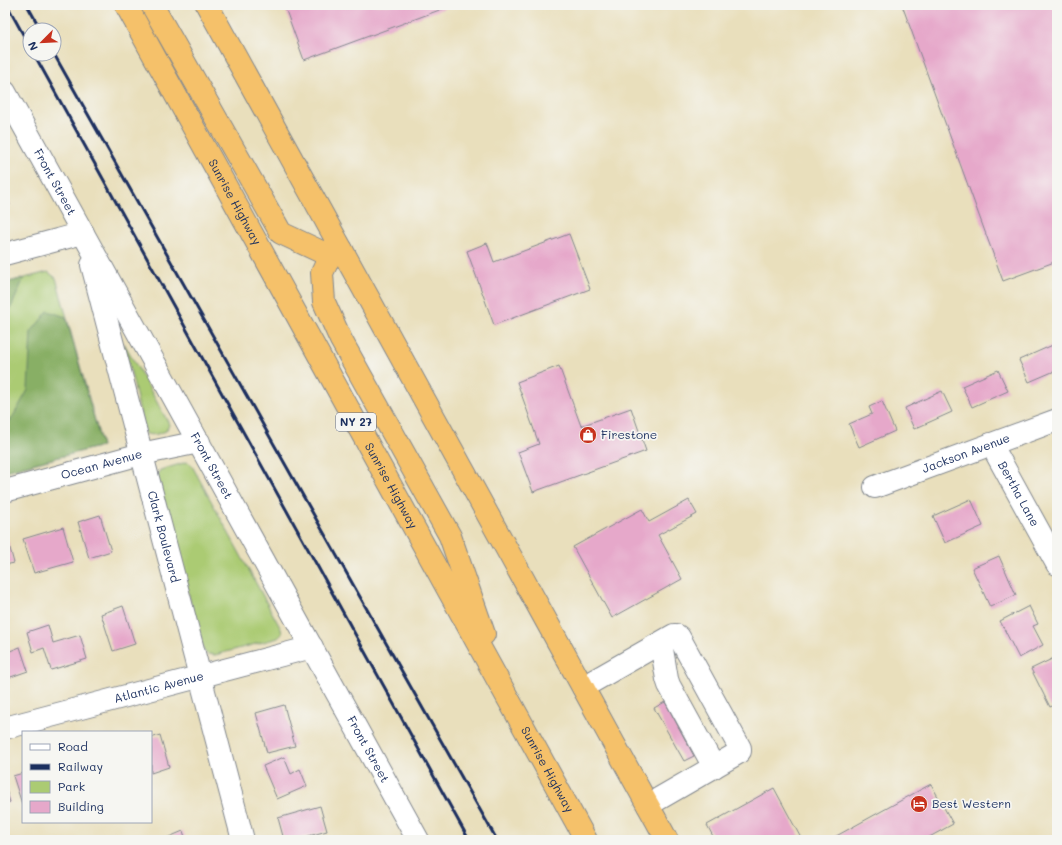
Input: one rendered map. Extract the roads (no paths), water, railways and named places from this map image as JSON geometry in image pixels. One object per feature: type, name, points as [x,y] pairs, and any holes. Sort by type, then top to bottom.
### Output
[{"type":"highway","name":"Sunrise Highway","points":[[126,5],[586,840]]},
{"type":"highway","points":[[152,5],[281,233],[336,253]]},
{"type":"highway","points":[[207,5],[336,253],[583,687],[667,840]]},
{"type":"highway","points":[[336,253],[322,273],[324,302],[341,340],[450,536],[506,695]]},
{"type":"street","name":"Front Street","points":[[5,92],[418,840]]},
{"type":"street","points":[[5,254],[83,233]]},
{"type":"street","name":"Clark Boulevard","points":[[83,233],[243,840]]},
{"type":"street","name":"Jackson Avenue","points":[[875,487],[1057,420]]},
{"type":"street","name":"Ocean Avenue","points":[[5,491],[141,454],[199,442]]},
{"type":"street","name":"Bertha Lane","points":[[991,444],[1057,564]]},
{"type":"street","points":[[583,687],[674,635],[679,637],[740,748],[738,753],[648,805]]},
{"type":"street","points":[[661,643],[669,685],[714,767]]},
{"type":"street","name":"Atlantic Avenue","points":[[5,728],[312,647]]},
{"type":"railway","points":[[7,5],[22,32]]},
{"type":"railway","points":[[27,5],[37,22]]},
{"type":"railway","points":[[38,62],[469,840]]},
{"type":"railway","points":[[59,62],[497,840]]},
{"type":"place","name":"Firestone","points":[[588,435]]},
{"type":"place","name":"Best Western","points":[[919,804]]}]
